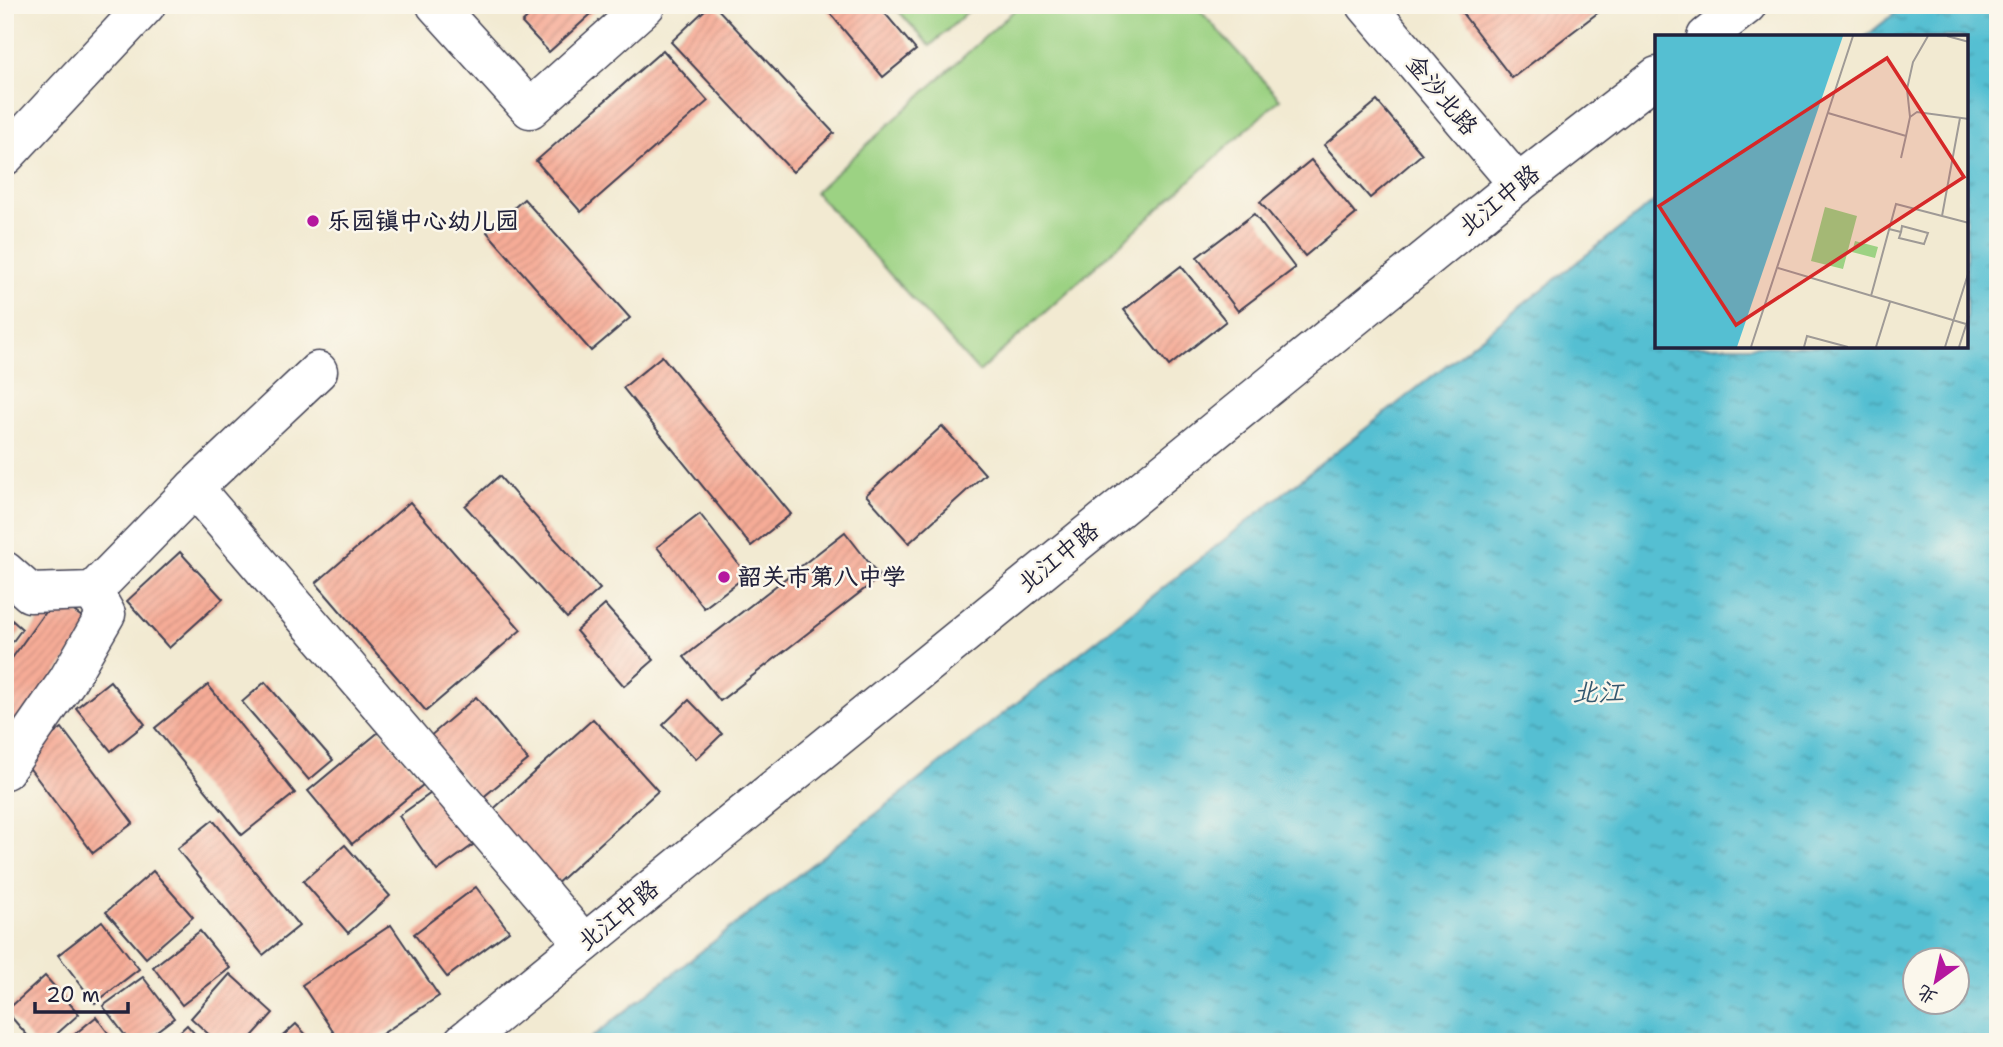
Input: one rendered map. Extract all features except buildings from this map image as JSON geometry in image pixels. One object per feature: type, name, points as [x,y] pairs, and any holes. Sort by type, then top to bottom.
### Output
[{"type":"street","points":[[5,156],[146,5]]},
{"type":"street","points":[[436,5],[530,109],[646,5]]},
{"type":"street","name":"金沙北路","points":[[1366,5],[1518,184]]},
{"type":"street","points":[[1709,35],[1747,5]]},
{"type":"street","name":"北江中路","points":[[463,1042],[1518,184],[1655,78]]},
{"type":"street","points":[[5,571],[30,593],[93,591],[194,488],[318,371]]},
{"type":"street","points":[[194,488],[584,943]]},
{"type":"street","points":[[5,770],[67,681],[106,614],[93,591]]},
{"type":"green space","points":[[893,5],[975,5],[930,46]]},
{"type":"green space","points":[[1020,5],[1195,5],[1280,99],[979,372],[815,192]]},
{"type":"water","name":"北江","points":[[1905,5],[1998,5],[1998,1042],[586,1042],[1655,201],[1655,348],[1968,348],[1968,35],[1868,35]]},
{"type":"place","name":"乐园镇中心幼儿园","points":[[313,221]]},
{"type":"place","name":"韶关市第八中学","points":[[724,577]]}]
